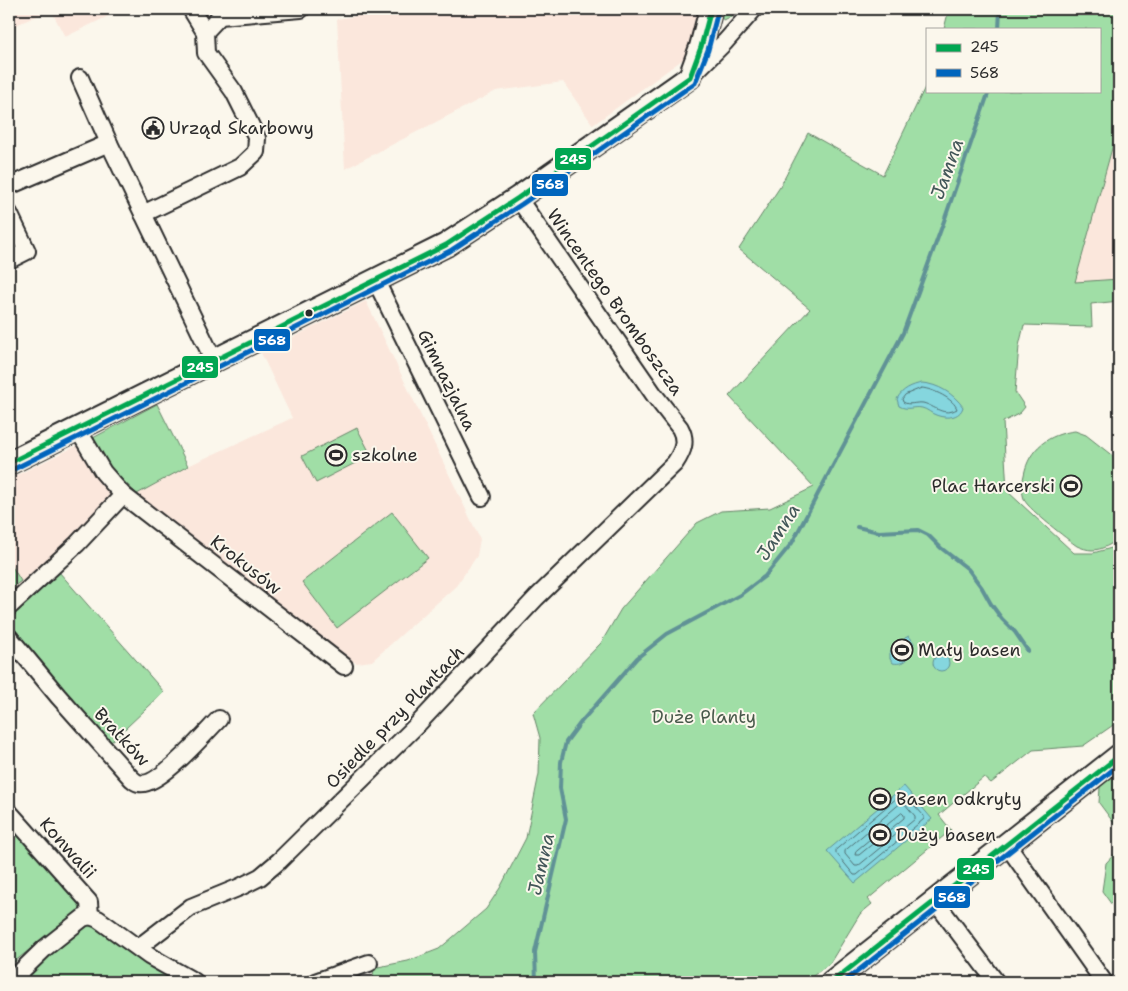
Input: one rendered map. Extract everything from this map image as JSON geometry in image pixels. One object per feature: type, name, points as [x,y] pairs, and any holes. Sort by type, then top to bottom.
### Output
[{"type":"street","points":[[143,214],[240,167],[256,152],[257,138],[234,92],[206,53],[205,32],[190,9]]},
{"type":"street","points":[[205,32],[220,16],[247,11],[291,9]]},
{"type":"street","points":[[690,77],[702,47],[712,9]]},
{"type":"street","points":[[9,463],[446,245],[518,198],[690,77],[754,9]]},
{"type":"street","points":[[80,78],[108,143],[214,361]]},
{"type":"street","points":[[9,186],[108,143]]},
{"type":"street","name":"Wincentego Bromboszcza","points":[[518,198],[655,396],[680,428]]},
{"type":"street","points":[[9,213],[27,251],[9,260]]},
{"type":"street","name":"Gimnazjalna","points":[[376,281],[482,497]]},
{"type":"street","name":"Krokusów","points":[[77,428],[103,472],[123,495],[344,666]]},
{"type":"street","name":"Osiedle przy Plantach","points":[[139,947],[191,907],[260,877],[301,841],[416,726],[536,598],[675,463],[684,446],[683,434],[680,428]]},
{"type":"street","points":[[9,607],[77,544],[123,495]]},
{"type":"street","name":"Bratków","points":[[9,636],[58,696],[132,779],[139,783],[145,783],[165,774],[219,719]]},
{"type":"street","points":[[832,982],[1119,756]]},
{"type":"street","name":"Konwalii","points":[[9,812],[89,902],[90,916]]},
{"type":"street","points":[[1007,845],[1104,982]]},
{"type":"street","points":[[935,901],[996,982]]},
{"type":"street","points":[[10,982],[45,948],[83,918],[90,916],[98,919],[149,956],[195,982]]},
{"type":"street","points":[[315,982],[370,963]]},
{"type":"shaded area","points":[[9,9],[123,9],[65,37],[51,10],[9,28]]},
{"type":"shaded area","points":[[361,9],[698,9],[686,57],[593,125],[563,82],[496,91],[345,169],[337,19],[356,16]]},
{"type":"shaded area","points":[[1119,123],[1119,279],[1075,283]]},
{"type":"shaded area","points":[[366,301],[480,539],[477,556],[456,586],[372,661],[357,663],[335,654],[137,494],[188,466],[292,418],[261,353]]},
{"type":"shaded area","points":[[78,445],[95,475],[115,498],[9,599],[9,479]]},
{"type":"green space","points":[[723,9],[739,9],[732,16],[724,20],[721,18]]},
{"type":"green space","name":"Duże Planty","points":[[949,9],[1119,9],[1119,123],[1075,282],[1119,279],[1119,301],[1091,304],[1092,327],[1024,325],[1019,346],[1015,392],[1025,407],[1020,413],[1003,422],[1007,491],[1074,553],[1093,553],[1119,546],[1119,721],[1083,746],[1033,750],[991,783],[984,777],[939,815],[951,830],[868,899],[872,904],[860,914],[830,963],[805,982],[374,982],[373,968],[408,961],[439,949],[486,909],[500,888],[526,838],[539,774],[540,738],[533,713],[601,643],[621,609],[697,523],[721,511],[770,508],[814,487],[729,396],[810,309],[739,249],[780,187],[808,133],[883,175],[926,85],[926,92],[1100,92],[1100,28],[944,28]]},
{"type":"green space","points":[[157,404],[188,466],[137,494],[103,461],[91,439]]},
{"type":"green space","name":"szkolne","points":[[357,428],[371,455],[316,483],[302,456]]},
{"type":"green space","name":"Plac Harcerski","points":[[1075,431],[1086,435],[1119,461],[1119,538],[1107,546],[1096,550],[1082,548],[1072,543],[1034,511],[1025,501],[1023,495],[1022,488],[1027,465],[1035,450],[1057,435]]},
{"type":"green space","points":[[392,512],[428,558],[337,628],[302,582]]},
{"type":"green space","points":[[11,565],[21,581],[9,590],[9,566]]},
{"type":"green space","points":[[59,572],[164,692],[109,744],[9,629],[9,616]]},
{"type":"green space","points":[[1119,771],[1119,830],[1099,803],[1100,787]]},
{"type":"green space","points":[[9,821],[85,905],[9,966]]},
{"type":"green space","points":[[1119,849],[1119,915],[1102,891],[1106,863]]},
{"type":"green space","points":[[94,923],[177,982],[17,982],[78,925]]},
{"type":"water","points":[[922,383],[934,385],[950,394],[963,407],[961,411],[952,417],[944,417],[922,408],[899,406],[897,399],[904,390]]},
{"type":"water","name":"Mały basen","points":[[909,636],[914,643],[909,655],[901,663],[893,663],[890,659],[890,652],[900,646],[905,638]]},
{"type":"water","points":[[941,655],[947,657],[949,663],[947,669],[941,671],[935,669],[933,663],[935,657]]},
{"type":"water","name":"Duży basen","points":[[904,786],[932,819],[855,883],[827,851]]},
{"type":"waterway","name":"Jamna","points":[[999,28],[1000,9]]},
{"type":"waterway","name":"Jamna","points":[[536,982],[535,952],[566,819],[560,788],[561,762],[566,742],[637,658],[667,634],[740,595],[765,576],[792,543],[903,333],[989,92]]},
{"type":"waterway","points":[[857,527],[879,532],[918,530],[928,535],[968,569],[991,604],[1015,632],[1028,651]]},
{"type":"transit line","name":"245","points":[[9,463],[446,245],[518,198],[690,77],[701,47],[711,9]]},
{"type":"transit line","name":"568","points":[[12,470],[450,251],[522,204],[695,83],[708,50],[718,11]]},
{"type":"transit line","name":"245","points":[[832,982],[1119,756]]},
{"type":"transit line","name":"568","points":[[844,982],[1119,765]]},
{"type":"place","name":"Urząd Skarbowy","points":[[153,128]]},
{"type":"place","name":"szkolne","points":[[336,455]]},
{"type":"place","name":"Plac Harcerski","points":[[1071,486]]},
{"type":"place","name":"Mały basen","points":[[902,650]]},
{"type":"place","name":"Basen odkryty","points":[[880,799]]},
{"type":"place","name":"Duży basen","points":[[880,835]]}]
